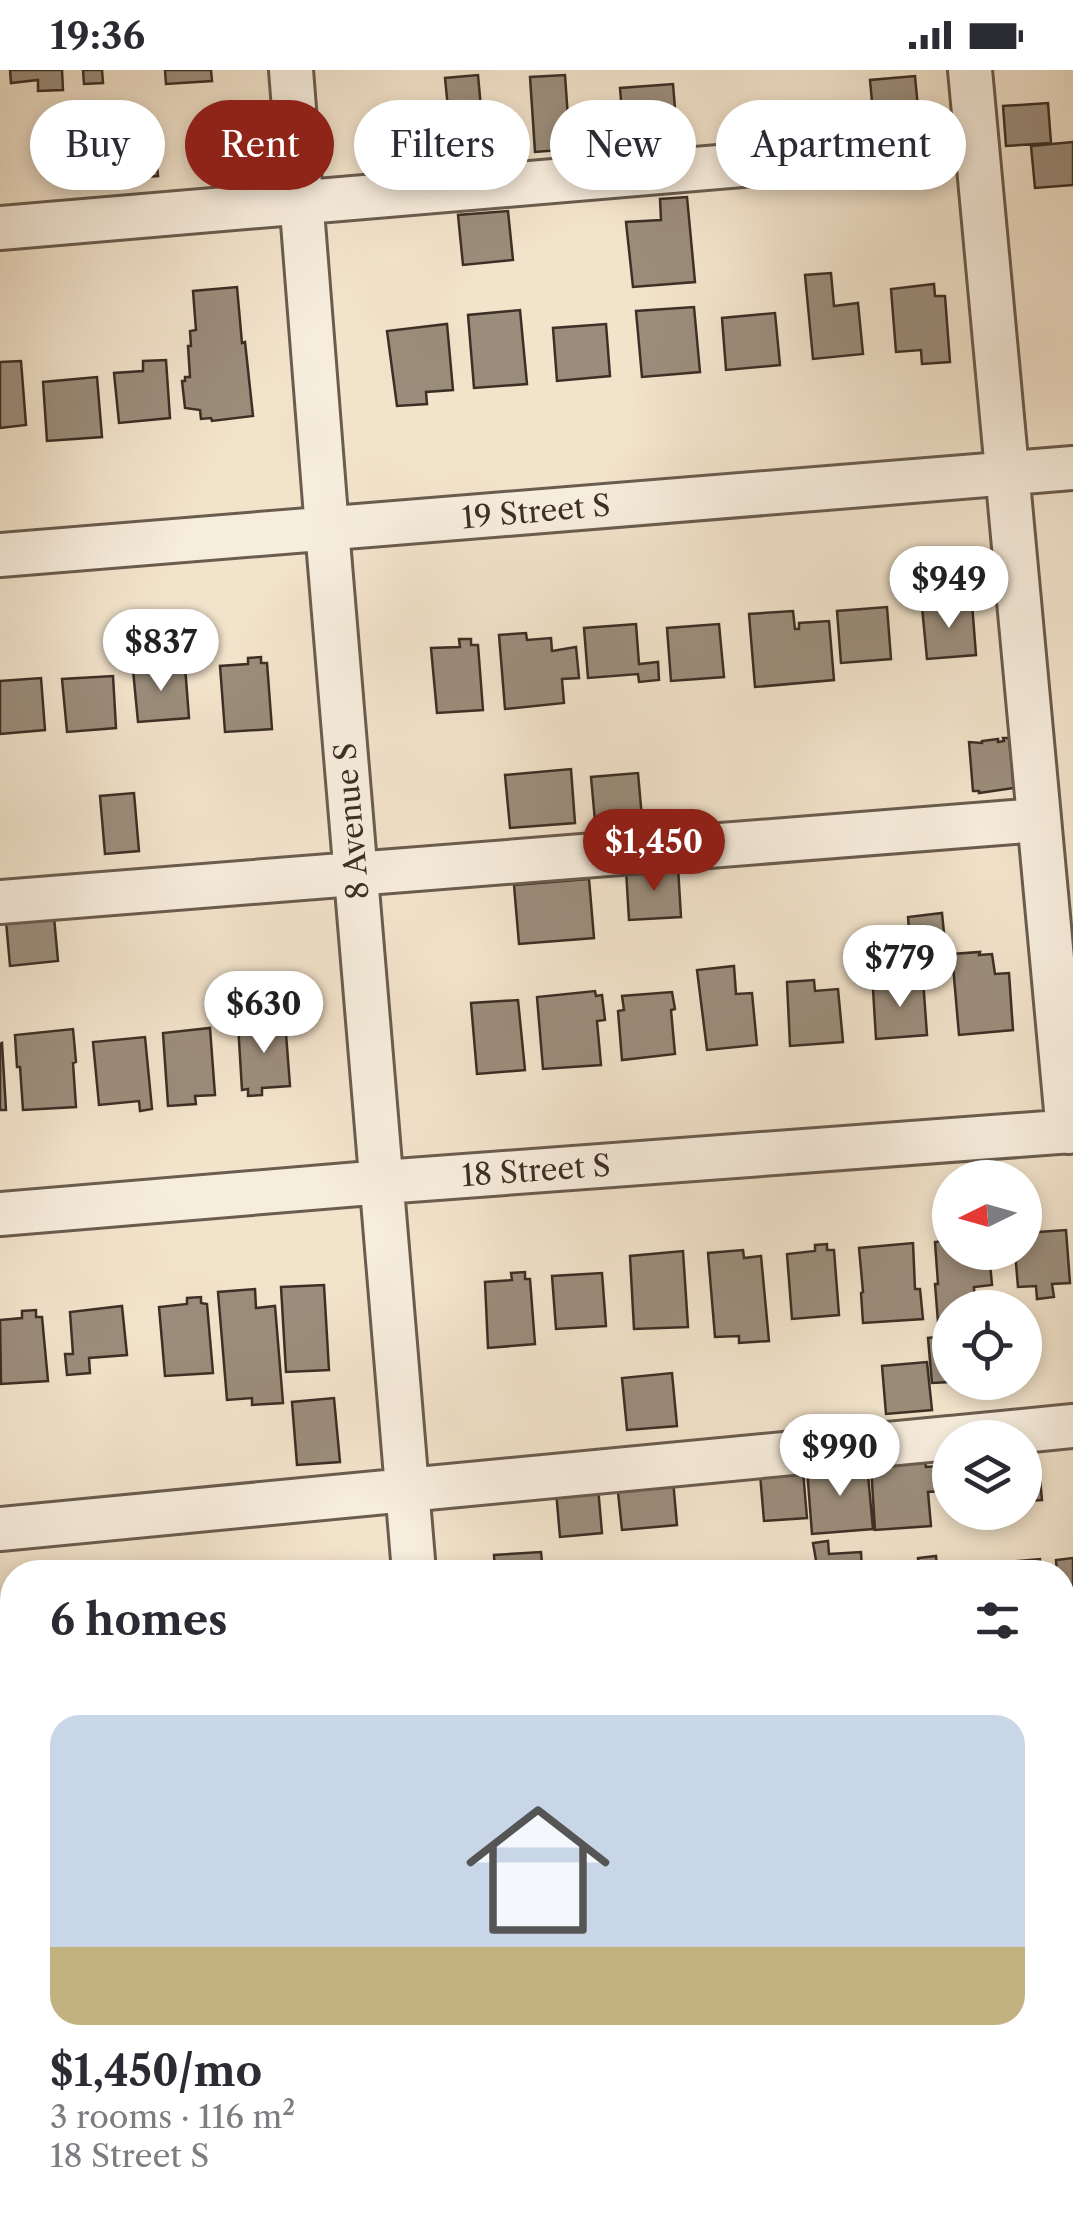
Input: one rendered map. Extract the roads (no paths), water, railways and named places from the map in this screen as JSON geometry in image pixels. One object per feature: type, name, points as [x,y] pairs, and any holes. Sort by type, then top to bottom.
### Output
[{"type":"street","name":"8 Avenue S","points":[[291,70],[413,1560]]},
{"type":"street","points":[[970,70],[1038,820],[1071,1131]]},
{"type":"street","points":[[0,228],[977,146]]},
{"type":"street","name":"19 Street S","points":[[0,556],[1073,468]]},
{"type":"street","points":[[0,902],[1038,820]]},
{"type":"street","name":"18 Street S","points":[[0,1214],[1071,1131]]},
{"type":"street","points":[[1042,1429],[1073,1426]]},
{"type":"street","points":[[0,1529],[932,1440]]}]
